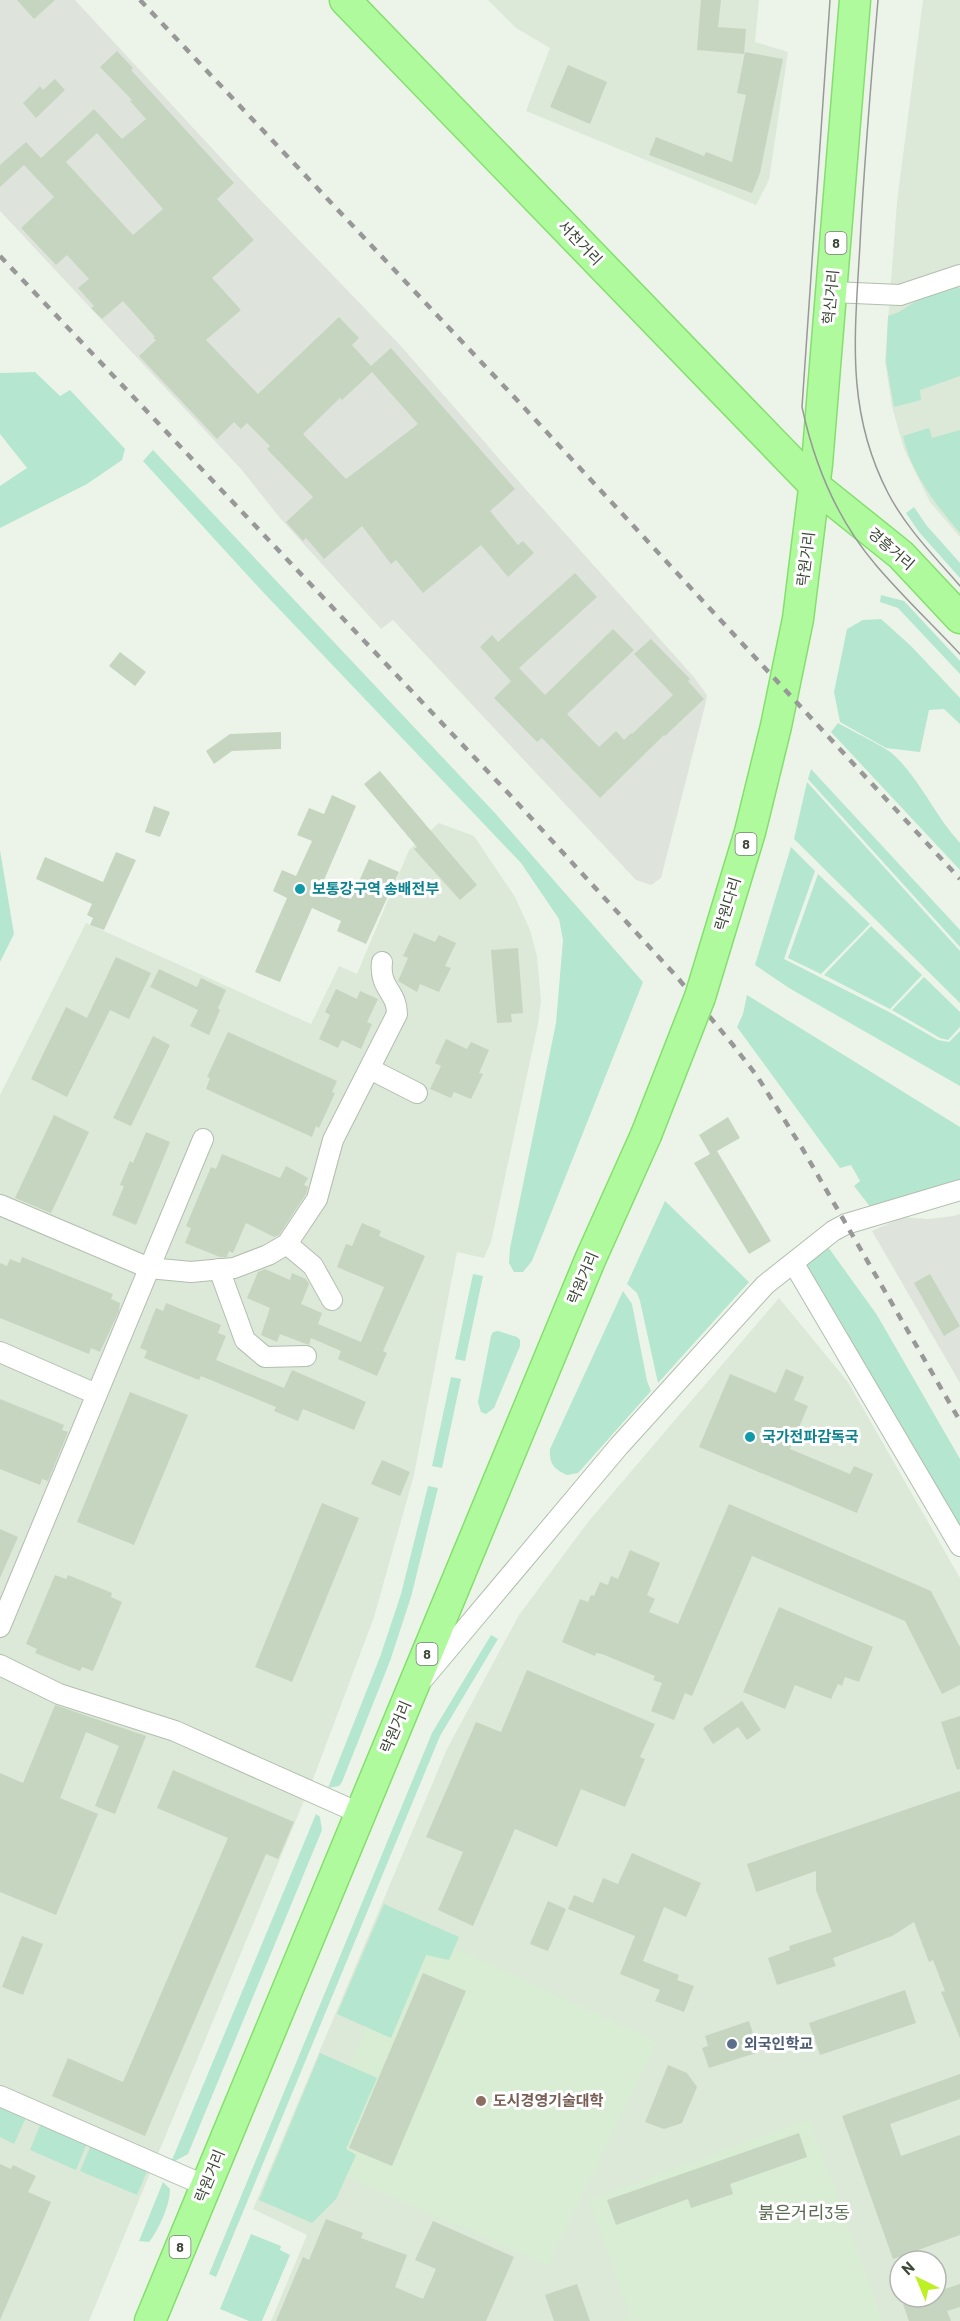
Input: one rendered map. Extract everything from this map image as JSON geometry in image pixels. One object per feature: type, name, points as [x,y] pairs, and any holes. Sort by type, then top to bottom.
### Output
[{"type":"main road","name":"서천거리","points":[[345,0],[815,486]]},
{"type":"main road","name":"혁신거리","points":[[815,486],[855,0]]},
{"type":"main road","name":"경흥거리","points":[[815,486],[901,555],[960,618]]},
{"type":"main road","name":"락원거리","points":[[796,632],[815,486]]},
{"type":"main road","name":"락원다리","points":[[646,1135],[700,997],[750,832],[796,632]]},
{"type":"main road","name":"락원거리","points":[[150,2321],[590,1260],[646,1135]]},
{"type":"street","points":[[832,292],[900,295],[960,275]]},
{"type":"street","points":[[0,1205],[149,1268],[191,1272],[234,1268],[268,1255],[287,1244],[317,1199],[333,1140],[397,1014],[397,1003],[381,975],[382,962]]},
{"type":"street","points":[[370,1068],[417,1093]]},
{"type":"street","points":[[0,1627],[202,1139]]},
{"type":"street","points":[[410,1694],[619,1446],[765,1286],[833,1231],[846,1224],[960,1190]]},
{"type":"street","points":[[287,1244],[313,1266],[332,1300]]},
{"type":"street","points":[[794,1264],[960,1546]]},
{"type":"street","points":[[219,1269],[245,1340],[265,1357],[306,1356]]},
{"type":"street","points":[[0,1352],[96,1394]]},
{"type":"street","points":[[0,1665],[59,1694],[175,1731],[359,1813]]},
{"type":"street","points":[[0,2096],[206,2186]]},
{"type":"shaded area","points":[[0,0],[75,0],[246,185],[401,346],[693,676],[707,695],[706,702],[661,878],[651,885],[636,880],[393,620],[381,629],[280,518],[241,469],[0,211]]},
{"type":"shaded area","points":[[488,0],[759,0],[755,42],[788,52],[769,180],[756,205],[526,111],[550,48],[516,28]]},
{"type":"shaded area","points":[[923,0],[960,0],[960,537],[930,502],[904,449],[892,407],[885,361],[897,202]]},
{"type":"shaded area","points":[[956,284],[960,289],[960,376],[920,390],[921,400],[894,407],[886,362],[888,316],[899,312],[927,294]]},
{"type":"shaded area","points":[[35,372],[60,396],[70,390],[125,449],[122,460],[87,484],[0,528],[0,486],[27,468],[0,434],[0,373]]},
{"type":"shaded area","points":[[929,428],[932,438],[960,430],[960,533],[918,476],[907,450],[903,436]]},
{"type":"shaded area","points":[[153,450],[494,812],[643,982],[532,1261],[523,1272],[514,1272],[509,1263],[510,1248],[556,1023],[563,940],[559,919],[521,863],[262,591],[143,461]]},
{"type":"shaded area","points":[[914,507],[927,526],[960,563],[960,578],[919,532],[906,513]]},
{"type":"shaded area","points":[[881,595],[904,601],[960,661],[960,674],[898,608],[880,602]]},
{"type":"shaded area","points":[[881,619],[911,646],[960,698],[960,724],[944,709],[929,710],[920,752],[886,748],[840,722],[834,692],[847,629],[863,620]]},
{"type":"shaded area","points":[[838,723],[885,748],[904,766],[960,843],[960,870],[831,732]]},
{"type":"shaded area","points":[[811,769],[960,930],[960,947],[808,779]]},
{"type":"shaded area","points":[[807,782],[960,951],[960,1003],[794,839]]},
{"type":"shaded area","points":[[439,823],[474,836],[515,897],[530,930],[537,956],[541,1001],[538,1024],[491,1242],[484,1258],[457,1252],[414,1475],[374,1617],[315,1774],[89,2321],[0,2321],[0,1095],[86,923],[311,1024],[339,966],[357,974],[409,850]]},
{"type":"shaded area","points":[[791,847],[815,871],[784,959],[891,1013],[938,1040],[949,1042],[960,1031],[960,1086],[789,988],[755,965]]},
{"type":"shaded area","points":[[0,850],[14,934],[0,962]]},
{"type":"shaded area","points":[[818,874],[870,924],[821,974],[788,958]]},
{"type":"shaded area","points":[[871,926],[922,975],[890,1009],[824,975]]},
{"type":"shaded area","points":[[924,977],[960,1012],[960,1027],[948,1040],[940,1038],[892,1010]]},
{"type":"shaded area","points":[[747,995],[960,1127],[960,1182],[872,1209],[854,1186],[860,1181],[851,1165],[840,1168],[737,1027],[743,1014]]},
{"type":"shaded area","points":[[665,1201],[749,1282],[658,1383],[640,1301],[637,1293],[627,1284]]},
{"type":"shaded area","points":[[960,1214],[960,1383],[872,1231],[903,1217],[928,1219]]},
{"type":"shaded area","points":[[828,1247],[877,1315],[960,1459],[960,1533],[805,1266]]},
{"type":"shaded area","points":[[473,1274],[483,1276],[465,1361],[455,1359]]},
{"type":"shaded area","points":[[623,1291],[632,1304],[651,1391],[578,1473],[567,1475],[553,1465],[550,1459],[550,1449]]},
{"type":"shaded area","points":[[779,1298],[848,1382],[960,1578],[960,2321],[271,2321],[307,2235],[253,2209],[447,1749],[519,1615],[588,1522]]},
{"type":"shaded area","points":[[498,1331],[517,1337],[520,1340],[520,1346],[494,1408],[486,1414],[481,1412],[478,1402],[491,1336],[493,1332]]},
{"type":"shaded area","points":[[451,1377],[461,1379],[442,1468],[432,1466]]},
{"type":"shaded area","points":[[428,1486],[438,1488],[411,1597],[390,1661],[342,1782],[339,1786],[328,1788],[380,1657],[401,1594]]},
{"type":"shaded area","points":[[491,1635],[498,1639],[440,1736],[216,2277],[209,2274],[432,1733]]},
{"type":"shaded area","points":[[316,1814],[320,1817],[322,1830],[188,2154],[175,2161],[172,2160]]},
{"type":"shaded area","points":[[384,1904],[459,1937],[449,1960],[426,1955],[391,2038],[337,2014]]},
{"type":"shaded area","name":"도시경영기술대학","points":[[411,1927],[657,2042],[548,2266],[308,2160]]},
{"type":"shaded area","points":[[320,2053],[377,2078],[346,2149],[356,2155],[336,2199],[312,2223],[259,2200]]},
{"type":"shaded area","points":[[0,2106],[26,2117],[14,2144],[0,2137]]},
{"type":"shaded area","points":[[809,2119],[883,2321],[621,2321],[631,2317],[589,2200]]},
{"type":"shaded area","points":[[41,2123],[87,2143],[76,2170],[30,2150]]},
{"type":"shaded area","points":[[91,2145],[148,2169],[137,2195],[80,2171]]},
{"type":"shaded area","points":[[163,2182],[170,2189],[163,2217],[149,2242],[139,2241]]},
{"type":"shaded area","points":[[251,2234],[281,2246],[280,2250],[290,2255],[262,2321],[249,2321],[220,2309]]},
{"type":"building","points":[[17,0],[55,0],[34,19]]},
{"type":"building","points":[[701,0],[721,0],[718,27],[746,29],[744,54],[697,50]]},
{"type":"building","points":[[117,51],[133,68],[131,70],[234,183],[217,199],[254,240],[212,278],[241,310],[206,340],[258,394],[339,317],[359,338],[352,345],[371,366],[391,348],[515,489],[490,511],[518,545],[523,541],[534,553],[508,577],[481,545],[423,593],[396,560],[391,564],[362,526],[324,559],[306,538],[303,541],[286,522],[313,497],[267,449],[270,446],[247,423],[241,429],[234,422],[217,439],[139,356],[156,340],[123,301],[102,319],[91,308],[94,306],[78,288],[89,279],[67,255],[56,265],[21,228],[54,197],[24,165],[0,187],[0,165],[26,142],[41,158],[94,109],[122,139],[146,119],[130,101],[132,100],[100,67]],"holes":[[[97,133],[163,209],[133,235],[66,162]],[[372,372],[418,424],[346,479],[303,434],[340,398],[342,400]]]},
{"type":"building","points":[[745,52],[783,59],[760,173],[752,193],[649,155],[656,137],[704,156],[706,152],[732,162],[746,95],[737,93]]},
{"type":"building","points":[[568,65],[607,82],[590,124],[550,107]]},
{"type":"building","points":[[55,79],[65,90],[36,118],[23,103],[40,86],[43,90]]},
{"type":"building","points":[[575,573],[597,597],[519,668],[545,695],[613,629],[634,650],[567,714],[599,747],[616,731],[624,740],[673,695],[634,654],[651,639],[690,679],[688,681],[704,699],[600,798],[542,738],[537,742],[494,698],[511,681],[480,647],[492,635],[498,642]]},
{"type":"building","points":[[120,652],[146,672],[135,686],[109,666]]},
{"type":"building","points":[[281,732],[281,749],[232,751],[214,764],[206,751],[230,734]]},
{"type":"building","points":[[380,771],[477,885],[460,900],[414,849],[417,847],[364,784]]},
{"type":"building","name":"보통강구역 송배전부","points":[[332,795],[356,806],[321,887],[351,899],[369,859],[399,872],[366,944],[337,931],[341,921],[312,908],[280,982],[255,972],[287,898],[273,891],[282,870],[296,876],[312,841],[297,835],[309,808],[324,814]]},
{"type":"building","points":[[154,806],[170,812],[160,837],[145,832]]},
{"type":"building","points":[[116,852],[136,860],[104,930],[90,925],[93,918],[87,915],[92,904],[36,879],[45,857],[103,882]]},
{"type":"building","points":[[414,933],[435,942],[439,935],[456,943],[445,966],[451,968],[439,992],[420,984],[417,992],[398,981],[408,958],[403,956]]},
{"type":"building","points":[[518,948],[523,1013],[511,1014],[512,1022],[497,1023],[491,950]]},
{"type":"building","points":[[116,957],[151,973],[129,1019],[110,1010],[67,1097],[31,1079],[66,1007],[87,1018]]},
{"type":"building","points":[[159,969],[197,987],[201,978],[226,990],[209,1035],[190,1026],[198,1010],[150,987]]},
{"type":"building","points":[[336,989],[357,999],[360,991],[378,999],[367,1022],[372,1024],[361,1049],[342,1040],[338,1048],[319,1039],[330,1015],[325,1012]]},
{"type":"building","points":[[228,1032],[337,1081],[332,1092],[335,1093],[319,1128],[316,1126],[312,1137],[206,1089],[210,1078],[207,1077]]},
{"type":"building","points":[[153,1036],[170,1045],[131,1126],[113,1118]]},
{"type":"building","points":[[446,1039],[467,1049],[471,1042],[489,1050],[479,1073],[483,1074],[471,1099],[454,1092],[451,1098],[430,1089],[441,1066],[435,1063]]},
{"type":"building","points":[[54,1115],[89,1132],[51,1213],[15,1198]]},
{"type":"building","points":[[728,1117],[740,1138],[717,1151],[771,1241],[749,1254],[694,1163],[710,1154],[699,1135]]},
{"type":"building","points":[[146,1132],[170,1142],[136,1225],[112,1215],[124,1186],[120,1185],[130,1161],[133,1163]]},
{"type":"building","points":[[222,1154],[280,1178],[286,1166],[308,1178],[304,1185],[308,1187],[306,1194],[279,1235],[274,1237],[246,1223],[233,1253],[229,1251],[227,1257],[220,1257],[185,1243],[191,1228],[186,1226],[211,1167],[216,1169]]},
{"type":"building","points":[[362,1223],[381,1231],[379,1236],[425,1256],[383,1351],[387,1353],[377,1376],[338,1359],[341,1351],[311,1338],[309,1345],[280,1334],[277,1342],[261,1335],[270,1308],[247,1298],[258,1272],[265,1269],[290,1280],[292,1273],[306,1279],[309,1284],[301,1304],[322,1313],[318,1324],[361,1342],[384,1287],[337,1267],[346,1244],[352,1246]]},
{"type":"building","points":[[22,1257],[113,1294],[111,1299],[120,1303],[119,1311],[100,1352],[91,1348],[89,1354],[0,1318],[0,1263],[7,1266],[10,1259],[20,1263]]},
{"type":"building","points":[[930,1274],[960,1326],[944,1336],[914,1283]]},
{"type":"building","points":[[166,1303],[221,1325],[218,1333],[226,1336],[216,1360],[284,1388],[292,1370],[366,1402],[354,1430],[303,1409],[298,1421],[274,1411],[276,1407],[201,1376],[199,1380],[144,1358],[147,1351],[140,1348],[156,1308],[163,1311]]},
{"type":"building","name":"국가전파감독국","points":[[786,1369],[804,1377],[794,1400],[808,1406],[790,1449],[850,1474],[854,1466],[873,1474],[857,1513],[699,1447],[730,1374],[776,1393]]},
{"type":"building","points":[[130,1392],[188,1415],[134,1545],[77,1522]]},
{"type":"building","points":[[0,1399],[64,1425],[62,1430],[68,1432],[48,1481],[42,1479],[40,1485],[0,1469]]},
{"type":"building","points":[[382,1460],[410,1472],[400,1496],[371,1484]]},
{"type":"building","points":[[322,1503],[359,1518],[292,1682],[255,1667]]},
{"type":"building","points":[[729,1504],[931,1591],[960,1647],[960,1685],[942,1694],[905,1621],[752,1556],[692,1696],[685,1693],[674,1720],[651,1711],[662,1683],[653,1680],[655,1676],[602,1654],[596,1653],[595,1656],[562,1642],[580,1599],[588,1602],[591,1595],[594,1596],[600,1582],[608,1585],[611,1576],[618,1579],[630,1550],[660,1563],[647,1595],[655,1599],[649,1612],[678,1624]]},
{"type":"building","points":[[0,1529],[18,1537],[0,1578]]},
{"type":"building","points":[[55,1575],[66,1579],[68,1575],[112,1593],[111,1597],[122,1602],[93,1671],[82,1667],[80,1671],[35,1653],[37,1649],[26,1644]]},
{"type":"building","points":[[779,1607],[873,1647],[859,1682],[845,1677],[842,1686],[838,1684],[831,1699],[795,1685],[785,1709],[743,1692]]},
{"type":"building","points":[[527,1670],[655,1724],[640,1757],[645,1759],[625,1807],[581,1789],[557,1847],[515,1829],[473,1926],[438,1910],[463,1852],[426,1837],[476,1722],[501,1732]]},
{"type":"building","points":[[742,1701],[761,1730],[747,1740],[738,1727],[713,1744],[703,1728]]},
{"type":"building","points":[[55,1705],[146,1736],[115,1814],[95,1806],[119,1746],[86,1732],[60,1798],[98,1814],[56,1915],[0,1892],[0,1773],[23,1783]]},
{"type":"building","points":[[960,1716],[960,1769],[957,1770],[941,1722]]},
{"type":"building","points":[[173,1770],[294,1822],[278,1859],[266,1854],[145,2136],[52,2096],[68,2058],[123,2082],[228,1838],[157,1808]]},
{"type":"building","points":[[960,1791],[960,2038],[941,1992],[945,1991],[933,1960],[929,1962],[914,1922],[892,1936],[833,1958],[836,1966],[777,1985],[768,1958],[790,1950],[789,1946],[832,1932],[816,1890],[816,1871],[756,1892],[747,1864]]},
{"type":"building","points":[[632,1853],[701,1883],[686,1917],[664,1907],[643,1961],[679,1975],[677,1980],[694,1986],[684,2012],[655,2001],[660,1990],[620,1974],[635,1936],[568,1909],[574,1895],[593,1903],[603,1878],[618,1884]]},
{"type":"building","points":[[548,1901],[566,1909],[548,1951],[530,1944]]},
{"type":"building","points":[[22,1936],[43,1944],[23,1995],[2,1987]]},
{"type":"building","points":[[423,1973],[466,1991],[392,2166],[349,2148]]},
{"type":"building","points":[[905,1990],[916,2023],[820,2055],[809,2023]]},
{"type":"building","name":"외국인학교","points":[[749,2021],[759,2052],[709,2068],[702,2048],[708,2046],[705,2036]]},
{"type":"building","points":[[668,2065],[687,2073],[697,2087],[682,2123],[664,2129],[645,2122]]},
{"type":"building","points":[[960,2074],[960,2099],[890,2124],[901,2156],[960,2135],[960,2235],[921,2249],[889,2249],[842,2116]]},
{"type":"building","points":[[799,2133],[807,2157],[730,2184],[733,2194],[691,2208],[688,2199],[616,2225],[607,2200]]},
{"type":"building","points":[[0,2164],[11,2169],[13,2165],[36,2176],[28,2192],[51,2202],[0,2320]]},
{"type":"building","points":[[326,2219],[363,2233],[361,2238],[407,2255],[395,2287],[423,2299],[436,2269],[415,2260],[433,2221],[514,2257],[486,2321],[276,2321],[303,2257],[309,2260]]},
{"type":"building","points":[[577,2284],[590,2321],[554,2321],[545,2295]]},
{"type":"building","points":[[960,2284],[960,2307],[947,2311],[951,2321],[909,2321],[905,2309],[948,2309],[948,2288]]},
{"type":"tram line","points":[[830,0],[802,407],[820,469],[838,509],[861,547],[885,576],[960,654]]},
{"type":"tram line","points":[[878,0],[856,309],[856,371],[859,401],[874,462],[895,506],[912,530],[960,586]]},
{"type":"railway","points":[[140,0],[517,400],[960,879]]},
{"type":"railway","points":[[0,256],[510,795],[677,977],[757,1076],[802,1148],[960,1421]]},
{"type":"place","name":"보통강구역 송배전부","points":[[300,889]]},
{"type":"place","name":"국가전파감독국","points":[[750,1437]]},
{"type":"place","name":"외국인학교","points":[[732,2044]]},
{"type":"place","name":"도시경영기술대학","points":[[481,2101]]},
{"type":"district","name":"붉은거리3동","points":[[804,2213]]}]
